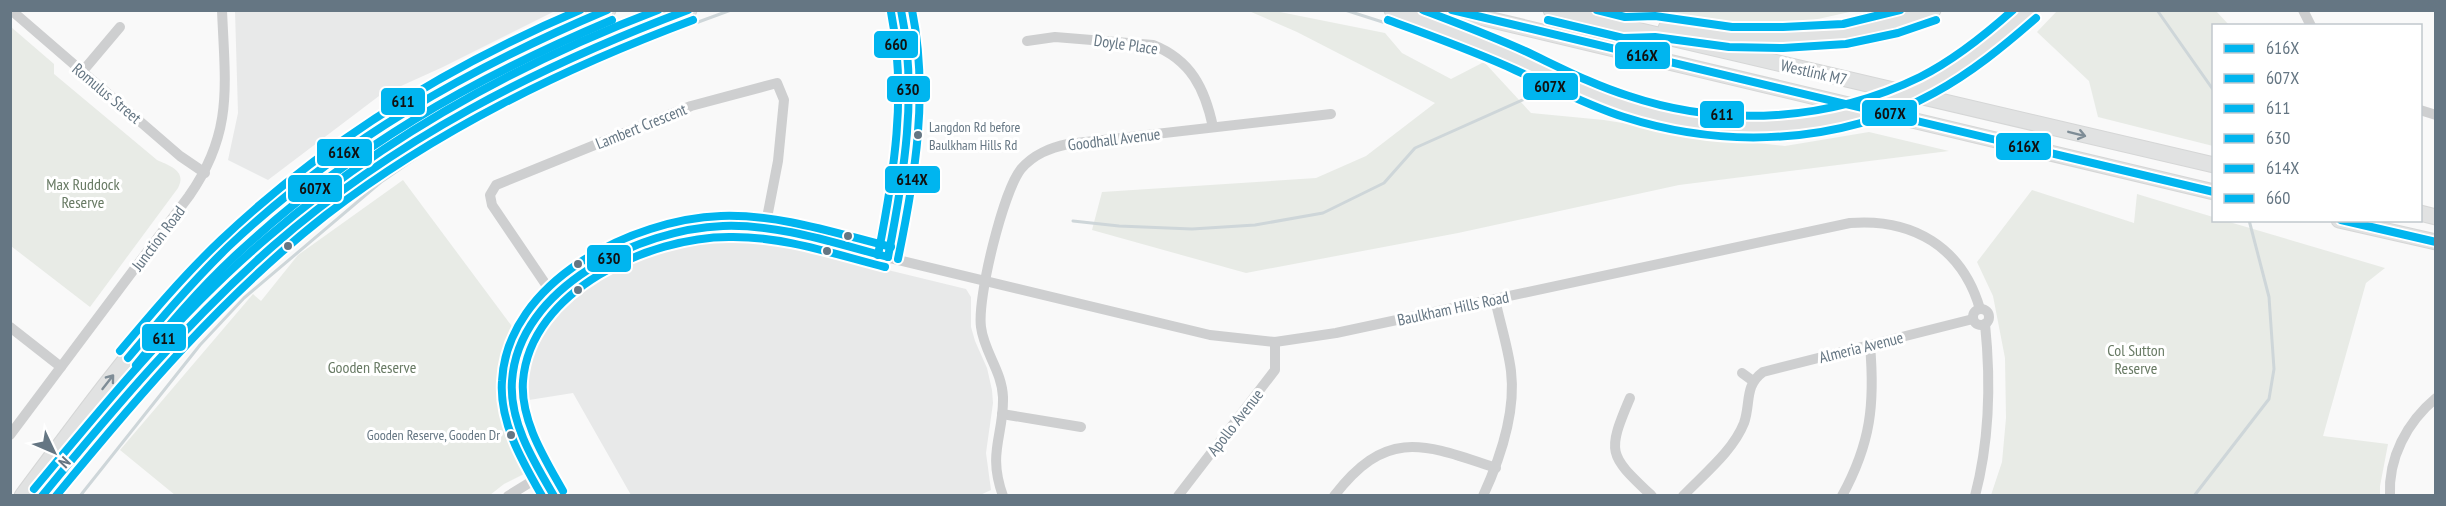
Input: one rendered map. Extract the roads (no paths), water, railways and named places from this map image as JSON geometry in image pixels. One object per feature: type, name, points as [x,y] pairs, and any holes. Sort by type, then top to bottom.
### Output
[{"type":"highway","points":[[22,495],[177,298],[261,219],[337,159],[422,102],[502,56],[556,30],[608,10]]},
{"type":"highway","points":[[42,495],[198,317],[274,245],[346,189],[419,139],[513,86],[621,35],[689,10]]},
{"type":"highway","points":[[1392,10],[1516,59],[1610,101],[1658,116],[1716,126],[1748,127],[1781,126],[1837,118],[1873,108],[1925,86],[1969,59],[2029,10]]},
{"type":"highway","name":"Westlink M7","points":[[1450,10],[2212,192]]},
{"type":"highway","name":"Westlink M7","points":[[1551,10],[2212,165]]},
{"type":"highway","points":[[1624,28],[1655,26],[1731,36],[1812,37],[1844,34],[1886,25],[1933,10]]},
{"type":"highway","points":[[2348,222],[2436,242]]},
{"type":"street","name":"Romulus Street","points":[[11,10],[180,156],[205,173]]},
{"type":"street","name":"Junction Road","points":[[10,435],[205,173],[218,142],[224,107],[222,10]]},
{"type":"street","points":[[888,257],[903,172],[908,105],[907,47],[901,10]]},
{"type":"street","points":[[2303,10],[2310,24]]},
{"type":"street","points":[[82,72],[120,27]]},
{"type":"street","name":"Doyle Place","points":[[1028,41],[1056,37],[1153,45],[1167,50],[1189,69],[1200,86],[1208,103],[1213,128]]},
{"type":"street","name":"Lambert Crescent","points":[[555,298],[492,205],[490,195],[496,185],[691,105],[777,83],[784,100],[778,161],[765,228]]},
{"type":"street","name":"Goodhall Avenue","points":[[1003,495],[996,474],[995,456],[1003,398],[1000,378],[981,331],[980,312],[1013,181],[1022,168],[1036,155],[1068,144],[1331,114]]},
{"type":"street","name":"Baulkham Hills Road","points":[[554,495],[525,440],[518,420],[512,382],[517,354],[524,337],[536,319],[555,298],[570,284],[600,263],[629,247],[656,237],[709,227],[765,228],[1210,335],[1275,342],[1327,334],[1868,221],[1906,228],[1946,251],[1968,279],[1980,309]]},
{"type":"street","points":[[1484,495],[1496,468],[1509,424],[1512,373],[1495,299]]},
{"type":"street","points":[[1975,495],[1982,464],[1988,411],[1985,324],[1989,315],[1985,310],[1980,309],[1975,312],[1973,319],[1979,325],[1985,324]]},
{"type":"street","name":"Almeria Avenue","points":[[1753,381],[1768,370],[1973,319]]},
{"type":"street","points":[[10,327],[61,367]]},
{"type":"street","name":"Apollo Avenue","points":[[1178,495],[1275,370],[1275,342]]},
{"type":"street","points":[[1842,495],[1852,476],[1868,430],[1873,382],[1870,345]]},
{"type":"street","points":[[1683,495],[1738,435],[1746,417],[1748,392],[1753,381],[1742,373]]},
{"type":"street","points":[[1630,398],[1614,442],[1615,454],[1624,470],[1652,495]]},
{"type":"street","points":[[2390,495],[2393,464],[2400,444],[2410,426],[2436,398]]},
{"type":"street","points":[[1002,414],[1081,427]]},
{"type":"street","points":[[1334,495],[1351,474],[1362,465],[1376,456],[1403,447],[1442,450],[1496,468]]},
{"type":"street","points":[[507,495],[542,475]]},
{"type":"waterway","points":[[80,496],[200,345],[244,298],[381,182],[468,122],[592,61],[731,10]]},
{"type":"waterway","points":[[1345,10],[1486,55]]},
{"type":"waterway","points":[[2157,10],[2212,88]]},
{"type":"waterway","points":[[1073,221],[1119,226],[1192,229],[1255,225],[1323,213],[1384,183],[1415,148],[1540,92]]},
{"type":"waterway","points":[[2194,496],[2269,399],[2274,369],[2269,297],[2250,222]]},
{"type":"place","name":"Langdon Rd before Baulkham Hills Rd","points":[[918,135]]},
{"type":"place","name":"Gooden Reserve, Gooden Dr","points":[[511,435]]},
{"type":"park label","name":"Max Ruddock Reserve","points":[[83,193]]},
{"type":"park label","name":"Col Sutton Reserve","points":[[2136,359]]},
{"type":"park label","name":"Gooden Reserve","points":[[372,367]]}]
